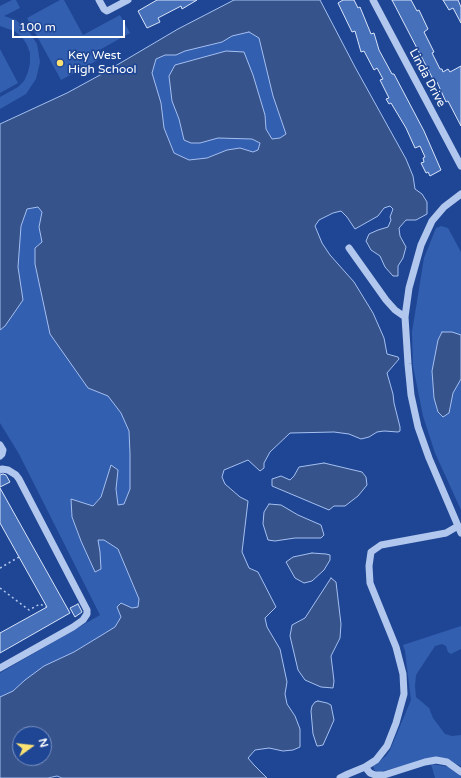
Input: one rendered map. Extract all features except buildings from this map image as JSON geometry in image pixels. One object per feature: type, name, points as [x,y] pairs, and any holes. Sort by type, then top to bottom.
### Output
[{"type":"street","points":[[99,0],[104,9],[107,11],[119,2],[128,0]]},
{"type":"street","name":"Linda Drive","points":[[373,0],[461,166]]},
{"type":"street","points":[[340,778],[365,767],[376,760],[387,746],[396,723],[404,694],[403,674],[396,647],[370,584],[369,566],[371,552],[381,545],[460,530],[429,458],[418,427],[410,387],[405,317],[413,274],[421,246],[432,221],[444,208],[461,194]]},
{"type":"street","points":[[349,248],[386,300],[395,310],[405,317]]},
{"type":"street","points":[[0,445],[2,450],[2,454],[0,456]]},
{"type":"street","points":[[0,470],[8,470],[19,479],[87,614],[83,620],[73,627],[0,668]]},
{"type":"street","points":[[365,767],[370,773],[376,775],[436,760],[448,762],[461,772]]},
{"type":"path","points":[[0,568],[19,557]]},
{"type":"path","points":[[0,588],[29,610],[40,604],[46,607]]},
{"type":"shaded area","points":[[12,0],[16,0],[20,8],[4,16],[16,20],[28,30],[37,44],[40,62],[36,79],[26,94],[0,109],[0,97],[18,87],[24,81],[30,63],[30,53],[22,37],[14,31],[0,26],[0,6]]},
{"type":"shaded area","points":[[60,0],[64,0],[83,35],[120,15],[130,33],[94,53],[98,60],[61,80],[27,18]]},
{"type":"shaded area","points":[[234,0],[320,0],[406,159],[413,176],[415,189],[422,194],[427,202],[427,214],[416,220],[406,220],[399,228],[400,236],[406,247],[403,258],[398,266],[398,276],[393,276],[385,267],[380,256],[371,250],[366,241],[369,234],[388,227],[393,209],[390,206],[384,208],[378,216],[355,229],[341,211],[319,220],[315,226],[322,243],[330,255],[354,282],[373,313],[384,338],[387,354],[398,357],[399,359],[387,373],[393,394],[400,431],[377,432],[369,437],[361,439],[349,434],[334,432],[290,433],[270,452],[264,463],[264,468],[260,471],[248,460],[224,470],[222,477],[225,484],[240,497],[248,501],[242,552],[249,568],[258,572],[276,607],[265,618],[267,627],[280,649],[287,682],[285,694],[287,704],[295,716],[300,729],[300,747],[293,750],[283,751],[269,748],[255,750],[248,758],[267,778],[62,778],[57,776],[48,778],[0,778],[0,697],[13,691],[44,666],[74,652],[115,627],[121,617],[117,607],[121,603],[132,608],[138,607],[139,599],[118,549],[104,540],[98,540],[101,569],[95,572],[72,517],[71,499],[93,506],[101,497],[111,465],[118,470],[116,489],[118,505],[124,504],[130,489],[129,431],[121,413],[108,396],[88,388],[50,334],[35,264],[35,248],[42,242],[39,227],[42,212],[38,207],[27,209],[21,226],[18,267],[23,300],[5,326],[0,330],[0,124],[67,93],[178,29]],"holes":[[[249,32],[259,38],[273,96],[286,134],[280,138],[272,139],[266,129],[265,115],[253,75],[244,52],[226,51],[175,65],[169,76],[172,101],[179,119],[184,140],[191,143],[200,143],[218,138],[252,139],[260,143],[258,150],[253,152],[240,148],[227,150],[207,158],[189,160],[174,153],[164,128],[161,103],[152,73],[156,59],[165,55],[176,55],[185,51],[222,42],[232,36]]]},
{"type":"shaded area","points":[[249,32],[259,38],[273,96],[286,134],[280,138],[272,139],[266,129],[265,115],[226,51],[175,65],[169,76],[172,101],[179,119],[184,139],[191,143],[200,143],[218,138],[252,139],[260,143],[258,150],[253,152],[240,148],[227,150],[207,158],[189,160],[174,153],[164,128],[161,103],[152,73],[156,59],[165,55],[176,55],[185,51],[222,42],[232,36]]},
{"type":"shaded area","points":[[0,49],[18,83],[0,93]]},
{"type":"shaded area","points":[[38,206],[42,212],[39,227],[42,242],[99,393],[108,395],[121,413],[129,431],[130,489],[124,504],[118,505],[116,489],[118,470],[111,466],[101,497],[93,506],[71,499],[72,517],[95,572],[100,552],[98,540],[104,540],[118,549],[139,599],[138,607],[132,608],[121,603],[117,607],[121,617],[115,627],[74,652],[44,666],[13,691],[0,697],[0,673],[100,615],[19,454],[0,423],[0,330],[23,300],[18,267],[21,226],[27,209]]},
{"type":"shaded area","points":[[441,226],[448,228],[461,252],[461,335],[452,332],[432,371],[434,398],[438,412],[449,413],[453,393],[461,379],[461,510],[435,453],[423,416],[413,366],[412,332],[424,258],[436,228]]},
{"type":"shaded area","points":[[442,332],[452,332],[461,335],[461,379],[453,393],[449,413],[443,417],[438,412],[434,398],[432,371],[438,340]]},
{"type":"shaded area","points":[[324,463],[362,472],[366,477],[367,485],[358,496],[345,506],[334,506],[329,510],[272,486],[272,479],[281,476],[290,480],[299,467]]},
{"type":"shaded area","points":[[269,504],[281,505],[298,515],[321,525],[324,535],[321,538],[295,538],[275,541],[268,540],[263,524],[264,512]]},
{"type":"shaded area","points":[[312,553],[330,555],[330,560],[324,570],[312,581],[304,583],[295,578],[286,562],[293,557]]},
{"type":"shaded area","points":[[331,578],[336,582],[341,624],[340,638],[331,656],[334,681],[333,688],[321,687],[305,680],[298,670],[290,636],[292,625],[305,618]]},
{"type":"shaded area","points":[[461,626],[461,649],[451,654],[448,652],[446,646],[442,644],[435,646],[416,675],[415,686],[416,697],[429,708],[433,718],[445,734],[452,736],[461,735],[461,766],[442,758],[431,758],[380,772],[375,771],[373,766],[386,756],[390,750],[411,700],[403,645]]},
{"type":"shaded area","points":[[318,701],[331,705],[334,720],[323,745],[317,746],[313,734],[311,711],[312,706]]},
{"type":"shaded area","points":[[431,764],[450,767],[461,775],[461,778],[435,778]]},
{"type":"place","name":"Key West High School","points":[[60,63]]}]
